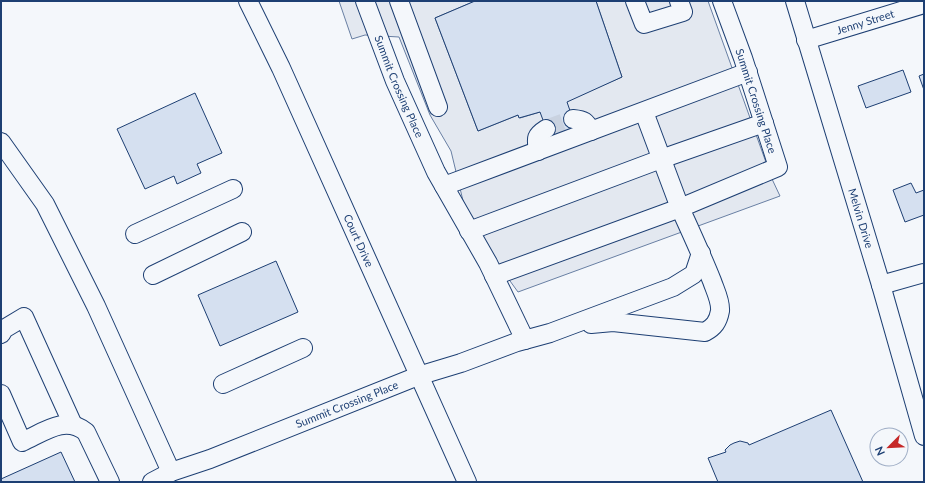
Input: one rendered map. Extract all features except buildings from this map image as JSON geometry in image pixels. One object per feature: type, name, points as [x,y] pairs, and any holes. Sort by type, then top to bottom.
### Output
[{"type":"street","name":"Court Drive","points":[[248,1],[287,82],[371,266],[418,376],[467,482]]},
{"type":"street","name":"Summit Crossing Place","points":[[364,1],[395,81],[436,172],[488,263],[525,340]]},
{"type":"street","points":[[399,1],[438,107]]},
{"type":"street","points":[[635,1],[644,24],[683,12],[679,1]]},
{"type":"street","name":"Summit Crossing Place","points":[[564,327],[613,322],[705,332],[714,327],[718,319],[720,309],[718,298],[701,253],[680,208],[778,167],[748,72],[722,1]]},
{"type":"street","name":"Melvin Drive","points":[[795,1],[881,285],[924,436]]},
{"type":"street","name":"Jenny Street","points":[[806,40],[924,4]]},
{"type":"street","points":[[444,186],[748,72]]},
{"type":"street","points":[[494,276],[680,208],[644,112]]},
{"type":"street","points":[[573,119],[583,120],[591,131]]},
{"type":"street","points":[[469,230],[661,159],[764,123]]},
{"type":"street","points":[[538,151],[536,140],[538,134],[546,129]]},
{"type":"street","points":[[1,142],[45,204],[96,306],[171,472]]},
{"type":"street","points":[[135,234],[233,190]]},
{"type":"street","points":[[154,275],[242,232]]},
{"type":"street","name":"Summit Crossing Place","points":[[152,482],[171,472],[210,459],[418,376],[550,333],[673,287],[694,274],[701,253]]},
{"type":"street","points":[[881,285],[924,273]]},
{"type":"street","points":[[1,334],[4,329],[24,317],[73,425]]},
{"type":"street","points":[[223,384],[302,348]]},
{"type":"street","points":[[1,394],[22,442],[58,425],[66,424],[80,427],[86,432],[110,482]]},
{"type":"shaded area","points":[[339,1],[475,1],[435,18],[478,131],[518,115],[520,118],[540,112],[622,77],[596,1],[708,1],[772,179],[780,196],[518,292],[497,263],[465,209],[451,151],[430,115],[399,37],[365,35],[352,39]]},
{"type":"tunnel","points":[[546,129],[573,119]]}]
